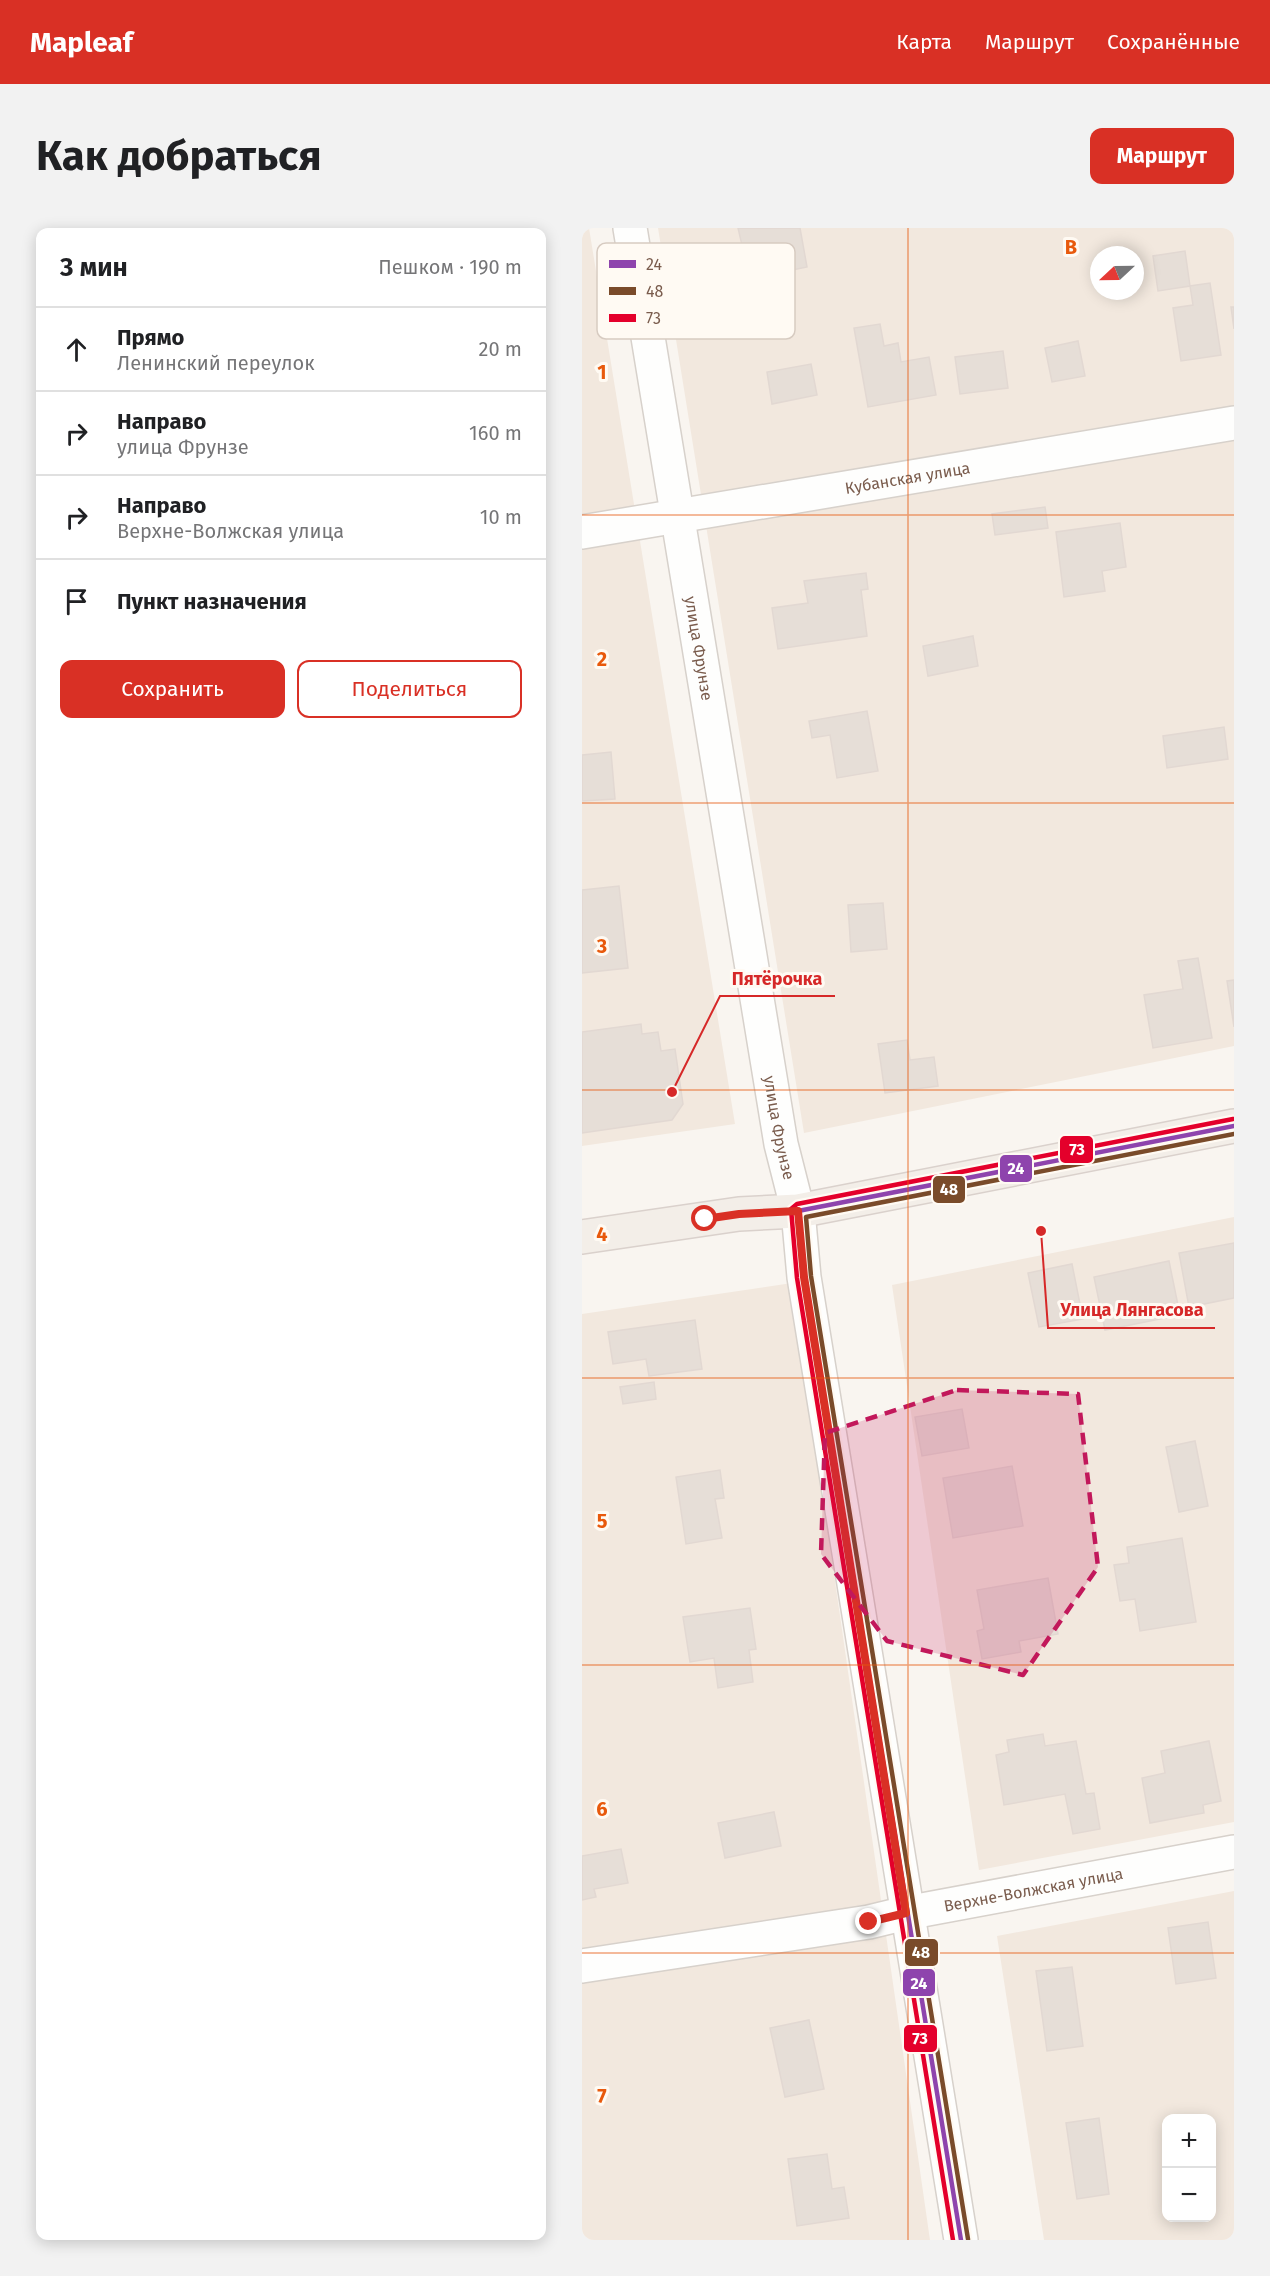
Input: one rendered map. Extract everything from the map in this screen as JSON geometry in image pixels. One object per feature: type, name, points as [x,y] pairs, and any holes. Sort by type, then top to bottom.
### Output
[{"type":"main road","points":[[582,1237],[739,1214],[798,1211],[1234,1126]]},
{"type":"street","name":"улица Фрунзе","points":[[630,228],[632,243]]},
{"type":"street","name":"улица Фрунзе","points":[[648,339],[781,1144],[798,1211],[804,1277],[961,2240]]},
{"type":"street","name":"Кубанская улица","points":[[582,532],[1234,423]]},
{"type":"street","name":"Верхне-Волжская улица","points":[[582,1966],[869,1922],[906,1913],[1234,1852]]},
{"type":"highlighted area","points":[[957,1390],[1078,1394],[1098,1567],[1023,1675],[887,1641],[821,1554],[825,1433]]},
{"type":"shaded area","points":[[582,228],[589,228],[597,277],[597,339],[607,339],[735,1124],[582,1146]]},
{"type":"shaded area","points":[[658,228],[1234,228],[1234,1046],[804,1133],[676,339],[795,339],[795,243],[660,243]]},
{"type":"shaded area","points":[[1234,1217],[1234,1822],[979,1870],[892,1285]]},
{"type":"shaded area","points":[[792,1283],[930,2240],[582,2240],[582,1314]]},
{"type":"shaded area","points":[[1234,1891],[1234,2240],[1044,2240],[997,1936]]},
{"type":"building","points":[[738,228],[800,228],[807,267],[795,269],[795,243],[742,243]]},
{"type":"building","points":[[1185,251],[1190,286],[1158,291],[1153,256]]},
{"type":"building","points":[[1210,283],[1221,355],[1181,361],[1173,308],[1193,305],[1190,286]]},
{"type":"building","points":[[1231,307],[1234,307],[1234,329]]},
{"type":"building","points":[[880,324],[884,346],[898,343],[901,362],[929,357],[936,395],[868,407],[854,328]]},
{"type":"building","points":[[1078,341],[1085,376],[1052,382],[1045,348]]},
{"type":"building","points":[[1003,351],[1008,388],[960,394],[955,357]]},
{"type":"building","points":[[811,364],[817,395],[772,404],[767,372]]},
{"type":"building","points":[[1045,507],[1048,528],[995,535],[992,514]]},
{"type":"building","points":[[1120,523],[1126,567],[1102,571],[1105,591],[1064,597],[1056,532]]},
{"type":"building","points":[[866,573],[868,589],[861,590],[867,636],[778,649],[772,608],[808,603],[804,581]]},
{"type":"building","points":[[973,636],[978,666],[928,676],[923,646]]},
{"type":"building","points":[[867,711],[878,771],[837,778],[830,735],[812,738],[809,721]]},
{"type":"building","points":[[1224,727],[1228,759],[1167,768],[1163,736]]},
{"type":"building","points":[[611,752],[615,799],[582,801],[582,755]]},
{"type":"building","points":[[619,886],[628,968],[582,973],[582,890]]},
{"type":"building","points":[[883,903],[887,949],[851,952],[848,905]]},
{"type":"building","points":[[1198,958],[1212,1038],[1153,1048],[1144,995],[1183,989],[1178,961]]},
{"type":"building","points":[[1234,980],[1234,1027],[1227,981]]},
{"type":"building","points":[[641,1024],[642,1034],[658,1032],[661,1051],[675,1049],[683,1104],[672,1120],[582,1133],[582,1032]]},
{"type":"building","points":[[907,1040],[910,1060],[934,1057],[938,1086],[885,1093],[878,1044]]},
{"type":"building","points":[[1234,1243],[1234,1298],[1189,1307],[1179,1253]]},
{"type":"building","points":[[1169,1261],[1180,1315],[1105,1330],[1094,1277]]},
{"type":"building","points":[[1072,1264],[1083,1319],[1039,1327],[1028,1273]]},
{"type":"building","points":[[695,1320],[702,1369],[649,1376],[646,1359],[613,1364],[608,1332]]},
{"type":"building","points":[[654,1382],[656,1399],[623,1404],[620,1387]]},
{"type":"building","points":[[962,1409],[969,1448],[922,1456],[915,1417]]},
{"type":"building","points":[[1195,1441],[1208,1506],[1179,1512],[1166,1447]]},
{"type":"building","points":[[1012,1466],[1023,1526],[953,1538],[943,1478]]},
{"type":"building","points":[[720,1470],[724,1498],[715,1499],[722,1538],[686,1544],[676,1477]]},
{"type":"building","points":[[1182,1538],[1196,1622],[1140,1631],[1135,1599],[1120,1601],[1114,1565],[1129,1563],[1127,1547]]},
{"type":"building","points":[[1048,1578],[1058,1634],[1019,1641],[1021,1652],[982,1659],[977,1631],[984,1629],[977,1590]]},
{"type":"building","points":[[750,1608],[756,1649],[749,1650],[753,1682],[718,1688],[714,1658],[690,1662],[683,1617]]},
{"type":"building","points":[[1043,1734],[1045,1746],[1076,1741],[1086,1794],[1094,1793],[1100,1829],[1073,1834],[1065,1794],[1004,1805],[996,1755],[1009,1752],[1007,1740]]},
{"type":"building","points":[[1209,1741],[1221,1801],[1203,1805],[1204,1813],[1150,1823],[1142,1778],[1165,1773],[1161,1751]]},
{"type":"building","points":[[774,1812],[781,1846],[725,1858],[718,1823]]},
{"type":"building","points":[[621,1849],[628,1883],[594,1889],[596,1897],[582,1900],[582,1856]]},
{"type":"building","points":[[1208,1922],[1216,1978],[1176,1984],[1168,1928]]},
{"type":"building","points":[[1072,1967],[1083,2046],[1047,2051],[1036,1971]]},
{"type":"building","points":[[809,2020],[824,2089],[785,2097],[770,2028]]},
{"type":"building","points":[[1099,2118],[1109,2194],[1077,2199],[1066,2123]]},
{"type":"building","points":[[827,2154],[832,2189],[844,2187],[849,2218],[797,2226],[788,2159]]},
{"type":"transit line","name":"73","points":[[953,2240],[797,1278],[791,1209],[797,1204],[1233,1119]]},
{"type":"transit line","name":"24","points":[[798,1211],[1234,1126]]},
{"type":"transit line","name":"48","points":[[968,2239],[811,1276],[806,1217],[1234,1134]]},
{"type":"transit line","name":"24","points":[[798,1211],[804,1277],[961,2240]]},
{"type":"place","name":"Пятёрочка","points":[[672,1092]]},
{"type":"place","name":"Улица Лянгасова","points":[[1041,1231]]},
{"type":"route","points":[[705,1219],[739,1214],[798,1211],[804,1277],[906,1913],[869,1922]]}]
